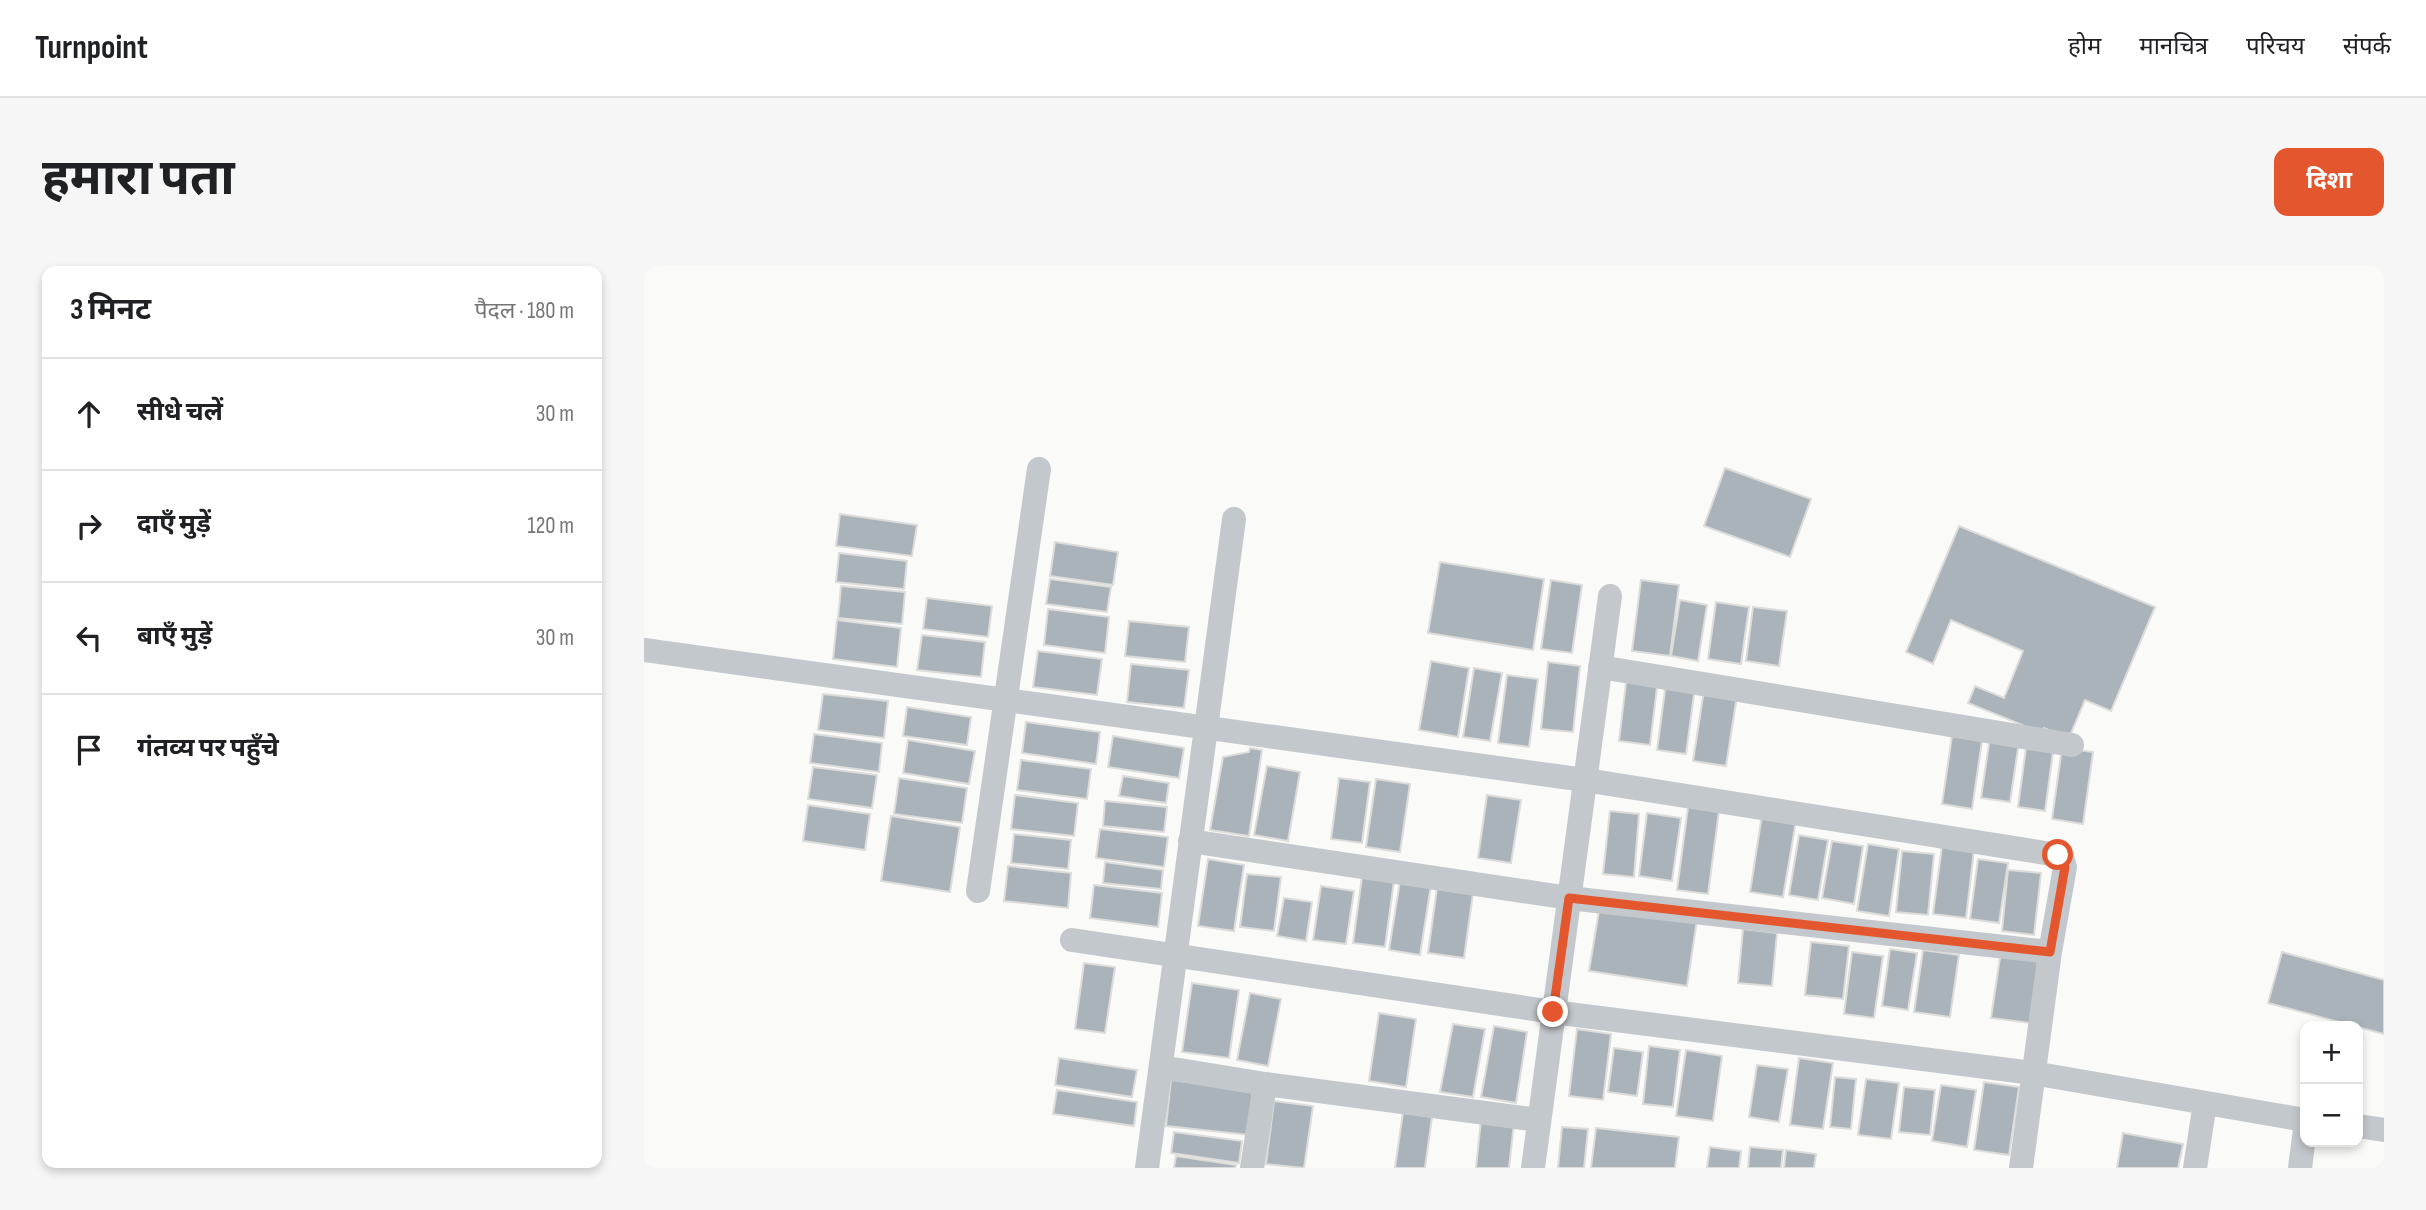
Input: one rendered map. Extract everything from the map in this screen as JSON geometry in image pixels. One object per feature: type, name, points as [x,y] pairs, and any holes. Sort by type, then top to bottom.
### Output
[{"type":"street","points":[[978,891],[1039,469]]},
{"type":"street","points":[[1147,1168],[1234,519]]},
{"type":"street","points":[[1533,1168],[1610,596]]},
{"type":"street","points":[[644,650],[1585,779],[2058,855],[2065,867],[2050,952],[2021,1168]]},
{"type":"street","points":[[1600,667],[2072,744]]},
{"type":"street","points":[[1190,841],[1569,898],[2050,952]]},
{"type":"street","points":[[1072,940],[1553,1012],[2034,1073],[2300,1119]]},
{"type":"street","points":[[1161,1067],[1265,1084],[1539,1119]]},
{"type":"street","points":[[1252,1168],[1265,1084]]},
{"type":"street","points":[[2194,1168],[2205,1103]]},
{"type":"street","points":[[2363,1127],[2384,1130]]},
{"type":"street","points":[[2300,1168],[2303,1147]]},
{"type":"building","points":[[1725,468],[1811,499],[1790,557],[1704,526]]},
{"type":"building","points":[[840,514],[917,525],[912,556],[836,546]]},
{"type":"building","points":[[1959,526],[2155,607],[2111,711],[2085,700],[2069,738],[2044,728],[2042,733],[1968,703],[1975,686],[2004,698],[2023,651],[1951,620],[1933,664],[1906,652]]},
{"type":"building","points":[[1055,542],[1118,552],[1113,585],[1050,576]]},
{"type":"building","points":[[839,553],[907,561],[904,589],[836,582]]},
{"type":"building","points":[[1440,562],[1544,579],[1533,650],[1428,633]]},
{"type":"building","points":[[1050,579],[1111,587],[1107,612],[1046,604]]},
{"type":"building","points":[[1551,580],[1582,585],[1572,653],[1541,649]]},
{"type":"building","points":[[1641,580],[1679,585],[1670,656],[1632,651]]},
{"type":"building","points":[[841,586],[905,592],[902,624],[838,618]]},
{"type":"building","points":[[927,598],[992,606],[988,637],[923,629]]},
{"type":"building","points":[[1680,600],[1707,605],[1698,661],[1671,656]]},
{"type":"building","points":[[1716,602],[1749,607],[1741,664],[1708,659]]},
{"type":"building","points":[[1753,607],[1787,611],[1779,666],[1746,661]]},
{"type":"building","points":[[1048,609],[1109,617],[1105,653],[1044,645]]},
{"type":"building","points":[[837,620],[901,628],[897,667],[833,659]]},
{"type":"building","points":[[1129,621],[1189,627],[1185,662],[1125,656]]},
{"type":"building","points":[[922,635],[985,642],[981,677],[917,670]]},
{"type":"building","points":[[1038,651],[1102,659],[1097,695],[1033,687]]},
{"type":"building","points":[[1431,661],[1469,668],[1458,737],[1419,730]]},
{"type":"building","points":[[1548,662],[1580,666],[1573,732],[1541,729]]},
{"type":"building","points":[[1131,664],[1189,670],[1184,708],[1127,702]]},
{"type":"building","points":[[1474,668],[1502,673],[1490,741],[1463,737]]},
{"type":"building","points":[[1507,675],[1538,679],[1529,747],[1498,743]]},
{"type":"building","points":[[1627,675],[1658,679],[1650,745],[1619,741]]},
{"type":"building","points":[[1666,683],[1695,687],[1686,754],[1657,750]]},
{"type":"building","points":[[1704,690],[1737,696],[1726,766],[1693,761]]},
{"type":"building","points":[[823,694],[888,701],[884,738],[818,730]]},
{"type":"building","points":[[907,707],[971,717],[967,745],[903,736]]},
{"type":"building","points":[[1026,722],[1100,732],[1096,764],[1022,753]]},
{"type":"building","points":[[814,734],[882,743],[879,772],[810,763]]},
{"type":"building","points":[[1113,736],[1184,748],[1179,778],[1108,767]]},
{"type":"building","points":[[1952,736],[1982,741],[1972,809],[1942,804]]},
{"type":"building","points":[[1990,737],[2019,742],[2010,802],[1981,798]]},
{"type":"building","points":[[908,740],[975,751],[969,784],[903,773]]},
{"type":"building","points":[[1250,748],[1262,750],[1249,836],[1210,830],[1223,757],[1249,752]]},
{"type":"building","points":[[2026,748],[2053,752],[2045,811],[2018,807]]},
{"type":"building","points":[[2062,748],[2093,752],[2083,824],[2052,819]]},
{"type":"building","points":[[1021,760],[1091,769],[1087,799],[1017,790]]},
{"type":"building","points":[[1267,766],[1300,772],[1288,841],[1254,835]]},
{"type":"building","points":[[813,767],[877,775],[872,808],[808,799]]},
{"type":"building","points":[[1123,776],[1169,783],[1166,803],[1119,796]]},
{"type":"building","points":[[899,778],[967,788],[962,823],[894,814]]},
{"type":"building","points":[[1339,778],[1370,782],[1362,843],[1331,839]]},
{"type":"building","points":[[1376,779],[1410,784],[1400,852],[1366,847]]},
{"type":"building","points":[[1015,795],[1078,803],[1074,836],[1011,829]]},
{"type":"building","points":[[1487,795],[1521,800],[1511,863],[1478,858]]},
{"type":"building","points":[[1105,801],[1167,807],[1164,832],[1103,826]]},
{"type":"building","points":[[808,805],[870,814],[865,850],[803,841]]},
{"type":"building","points":[[1688,807],[1719,811],[1708,894],[1677,890]]},
{"type":"building","points":[[1610,811],[1639,814],[1634,877],[1603,874]]},
{"type":"building","points":[[1647,813],[1681,818],[1672,881],[1639,876]]},
{"type":"building","points":[[1762,815],[1796,821],[1783,897],[1750,892]]},
{"type":"building","points":[[891,816],[960,827],[950,892],[881,881]]},
{"type":"building","points":[[1100,829],[1168,837],[1164,867],[1096,858]]},
{"type":"building","points":[[1014,834],[1071,840],[1068,869],[1011,863]]},
{"type":"building","points":[[1799,835],[1828,840],[1818,900],[1789,895]]},
{"type":"building","points":[[1832,841],[1863,846],[1854,904],[1822,898]]},
{"type":"building","points":[[1868,844],[1899,849],[1889,916],[1857,911]]},
{"type":"building","points":[[1942,846],[1974,850],[1966,918],[1933,914]]},
{"type":"building","points":[[1902,851],[1934,854],[1928,915],[1896,912]]},
{"type":"building","points":[[1208,859],[1244,865],[1234,931],[1198,926]]},
{"type":"building","points":[[1978,859],[2008,863],[1999,923],[1970,919]]},
{"type":"building","points":[[1105,862],[1163,870],[1161,889],[1103,883]]},
{"type":"building","points":[[1008,866],[1071,873],[1068,908],[1004,901]]},
{"type":"building","points":[[2008,870],[2041,873],[2034,935],[2002,931]]},
{"type":"building","points":[[1247,874],[1281,877],[1274,931],[1240,927]]},
{"type":"building","points":[[1362,877],[1394,881],[1385,947],[1353,943]]},
{"type":"building","points":[[1400,881],[1431,885],[1420,955],[1389,950]]},
{"type":"building","points":[[1094,885],[1162,893],[1158,927],[1090,918]]},
{"type":"building","points":[[1321,886],[1354,891],[1346,944],[1313,940]]},
{"type":"building","points":[[1437,888],[1473,893],[1464,958],[1428,953]]},
{"type":"building","points":[[1284,898],[1312,902],[1306,941],[1277,936]]},
{"type":"building","points":[[1600,905],[1697,920],[1687,986],[1589,971]]},
{"type":"building","points":[[1743,929],[1777,933],[1772,986],[1738,983]]},
{"type":"building","points":[[1811,942],[1849,946],[1843,999],[1805,995]]},
{"type":"building","points":[[1890,949],[1917,953],[1908,1010],[1882,1006]]},
{"type":"building","points":[[1923,950],[1959,955],[1950,1017],[1914,1012]]},
{"type":"building","points":[[2001,951],[2039,956],[2030,1023],[1991,1018]]},
{"type":"building","points":[[1852,952],[1883,956],[1874,1018],[1844,1014]]},
{"type":"building","points":[[2282,952],[2384,980],[2384,1034],[2363,1028],[2363,1021],[2335,1021],[2268,1003]]},
{"type":"building","points":[[1084,963],[1115,967],[1105,1033],[1075,1029]]},
{"type":"building","points":[[1192,983],[1239,990],[1229,1058],[1182,1052]]},
{"type":"building","points":[[1250,993],[1281,999],[1268,1066],[1237,1060]]},
{"type":"building","points":[[1379,1013],[1416,1019],[1406,1087],[1369,1081]]},
{"type":"building","points":[[1453,1024],[1485,1029],[1473,1097],[1440,1092]]},
{"type":"building","points":[[1494,1026],[1527,1032],[1516,1103],[1481,1097]]},
{"type":"building","points":[[1577,1029],[1611,1034],[1603,1100],[1569,1096]]},
{"type":"building","points":[[1649,1046],[1680,1050],[1673,1107],[1643,1104]]},
{"type":"building","points":[[1614,1048],[1643,1052],[1637,1096],[1608,1092]]},
{"type":"building","points":[[1686,1050],[1722,1056],[1713,1121],[1676,1116]]},
{"type":"building","points":[[1059,1058],[1137,1070],[1132,1097],[1055,1085]]},
{"type":"building","points":[[1799,1058],[1833,1063],[1823,1129],[1790,1125]]},
{"type":"building","points":[[1757,1065],[1788,1069],[1779,1122],[1749,1117]]},
{"type":"building","points":[[1835,1077],[1856,1079],[1851,1129],[1830,1127]]},
{"type":"building","points":[[1866,1079],[1899,1083],[1891,1139],[1858,1135]]},
{"type":"building","points":[[1171,1080],[1253,1089],[1249,1135],[1166,1126]]},
{"type":"building","points":[[1984,1082],[2019,1087],[2009,1155],[1974,1150]]},
{"type":"building","points":[[1941,1085],[1976,1090],[1967,1147],[1932,1141]]},
{"type":"building","points":[[1904,1087],[1935,1090],[1930,1135],[1899,1132]]},
{"type":"building","points":[[1057,1090],[1137,1102],[1134,1126],[1053,1114]]},
{"type":"building","points":[[1274,1101],[1313,1106],[1304,1168],[1266,1164]]},
{"type":"building","points":[[1403,1112],[1432,1117],[1425,1168],[1395,1168]]},
{"type":"building","points":[[1481,1120],[1514,1123],[1509,1168],[1476,1168]]},
{"type":"building","points":[[1562,1127],[1588,1129],[1584,1168],[1558,1168]]},
{"type":"building","points":[[1596,1128],[1679,1137],[1675,1168],[1591,1168]]},
{"type":"building","points":[[1174,1132],[1242,1141],[1239,1163],[1171,1153]]},
{"type":"building","points":[[2123,1133],[2183,1144],[2178,1168],[2117,1168]]},
{"type":"building","points":[[1710,1147],[1741,1151],[1739,1168],[1707,1168]]},
{"type":"building","points":[[1750,1147],[1783,1150],[1781,1168],[1748,1168]]},
{"type":"building","points":[[1786,1150],[1816,1154],[1814,1168],[1784,1168]]},
{"type":"building","points":[[1176,1156],[1236,1165],[1235,1168],[1174,1168]]},
{"type":"route","points":[[1553,1012],[1569,898],[2050,952],[2065,867],[2058,855]]}]
